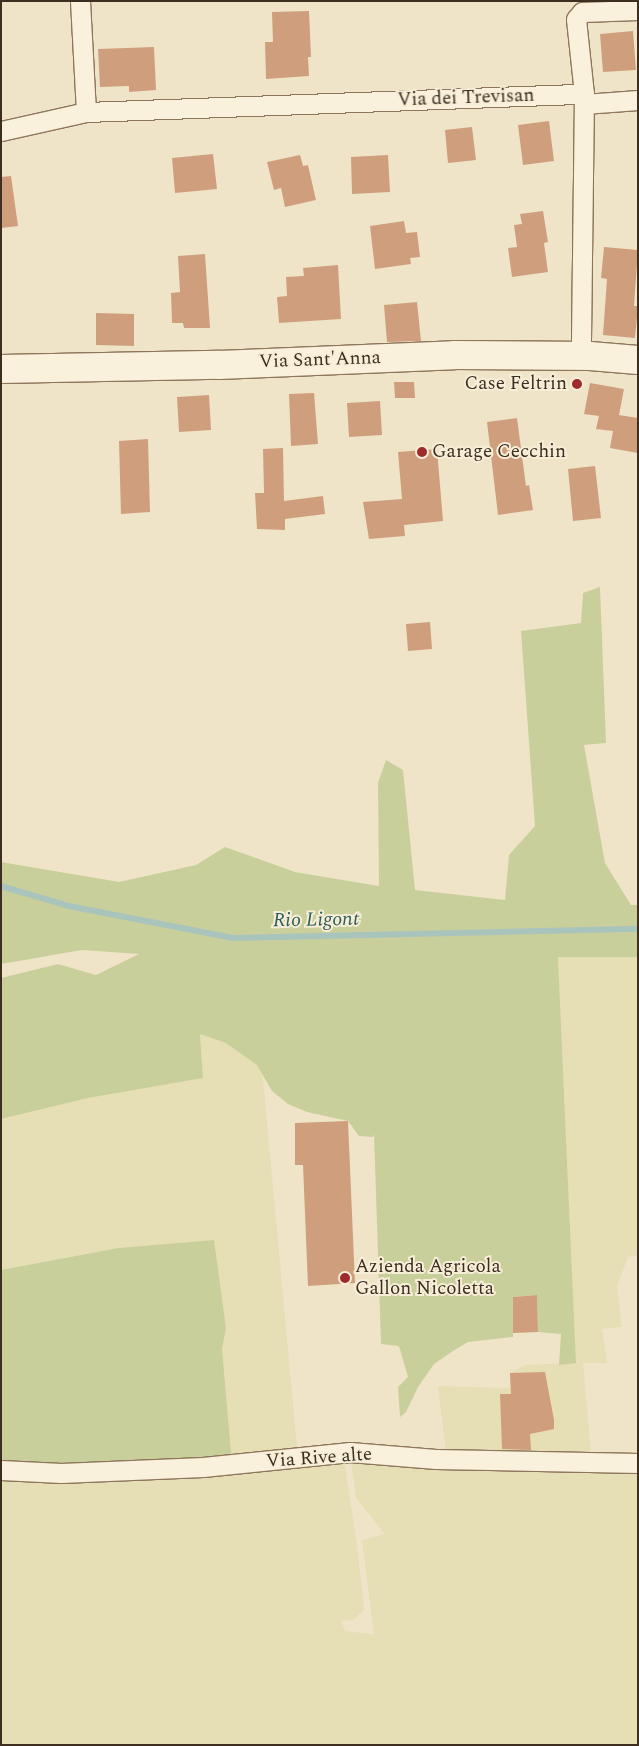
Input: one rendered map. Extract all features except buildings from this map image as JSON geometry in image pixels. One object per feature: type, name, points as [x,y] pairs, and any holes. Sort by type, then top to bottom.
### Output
[{"type":"main road","name":"Via Sant'Anna","points":[[1,369],[219,364],[454,355],[582,356],[638,360]]},
{"type":"street","points":[[80,1],[86,112]]},
{"type":"street","points":[[582,356],[584,99],[576,19],[582,12],[638,10]]},
{"type":"street","name":"Via dei Trevisan","points":[[1,131],[86,112],[584,99],[638,100]]},
{"type":"street","name":"Via Rive alte","points":[[1,1470],[61,1473],[203,1467],[350,1452],[436,1460],[638,1463]]},
{"type":"shaded area","points":[[558,957],[638,957],[638,1255],[628,1257],[617,1286],[622,1327],[602,1329],[607,1363],[583,1363],[592,1464],[638,1464],[638,1745],[1,1745],[1,1470],[222,1349],[226,1328],[214,1240],[118,1248],[1,1270],[1,1119],[88,1098],[203,1078],[200,1034],[226,1042],[262,1068],[298,1458],[343,1453],[357,1544],[364,1610],[353,1620],[341,1621],[345,1631],[397,1637],[374,1634],[362,1540],[385,1534],[356,1498],[350,1452],[447,1460],[438,1386],[510,1388],[510,1373],[525,1365],[576,1363]]},
{"type":"green space","points":[[600,587],[606,743],[584,745],[605,863],[631,905],[638,905],[638,957],[558,957],[576,1363],[559,1365],[561,1334],[538,1332],[537,1295],[513,1297],[513,1337],[468,1342],[434,1364],[418,1387],[406,1412],[400,1417],[398,1387],[408,1377],[399,1346],[381,1344],[374,1134],[373,1137],[359,1136],[348,1121],[307,1112],[288,1104],[272,1091],[257,1065],[226,1043],[200,1034],[203,1078],[88,1098],[1,1119],[1,978],[58,964],[96,975],[139,954],[82,950],[1,964],[1,862],[119,882],[196,865],[225,847],[295,872],[379,886],[378,783],[386,760],[403,770],[415,890],[505,900],[509,855],[535,826],[521,631],[581,623],[583,593]]},
{"type":"green space","points":[[214,1240],[226,1328],[222,1349],[232,1464],[1,1470],[1,1270],[118,1248]]},
{"type":"waterway","name":"Rio Ligont","points":[[1,886],[69,906],[233,938],[638,929]]},
{"type":"place","name":"Case Feltrin","points":[[577,384]]},
{"type":"place","name":"Garage Cecchin","points":[[422,452]]},
{"type":"place","name":"Azienda Agricola Gallon Nicoletta","points":[[345,1278]]}]
